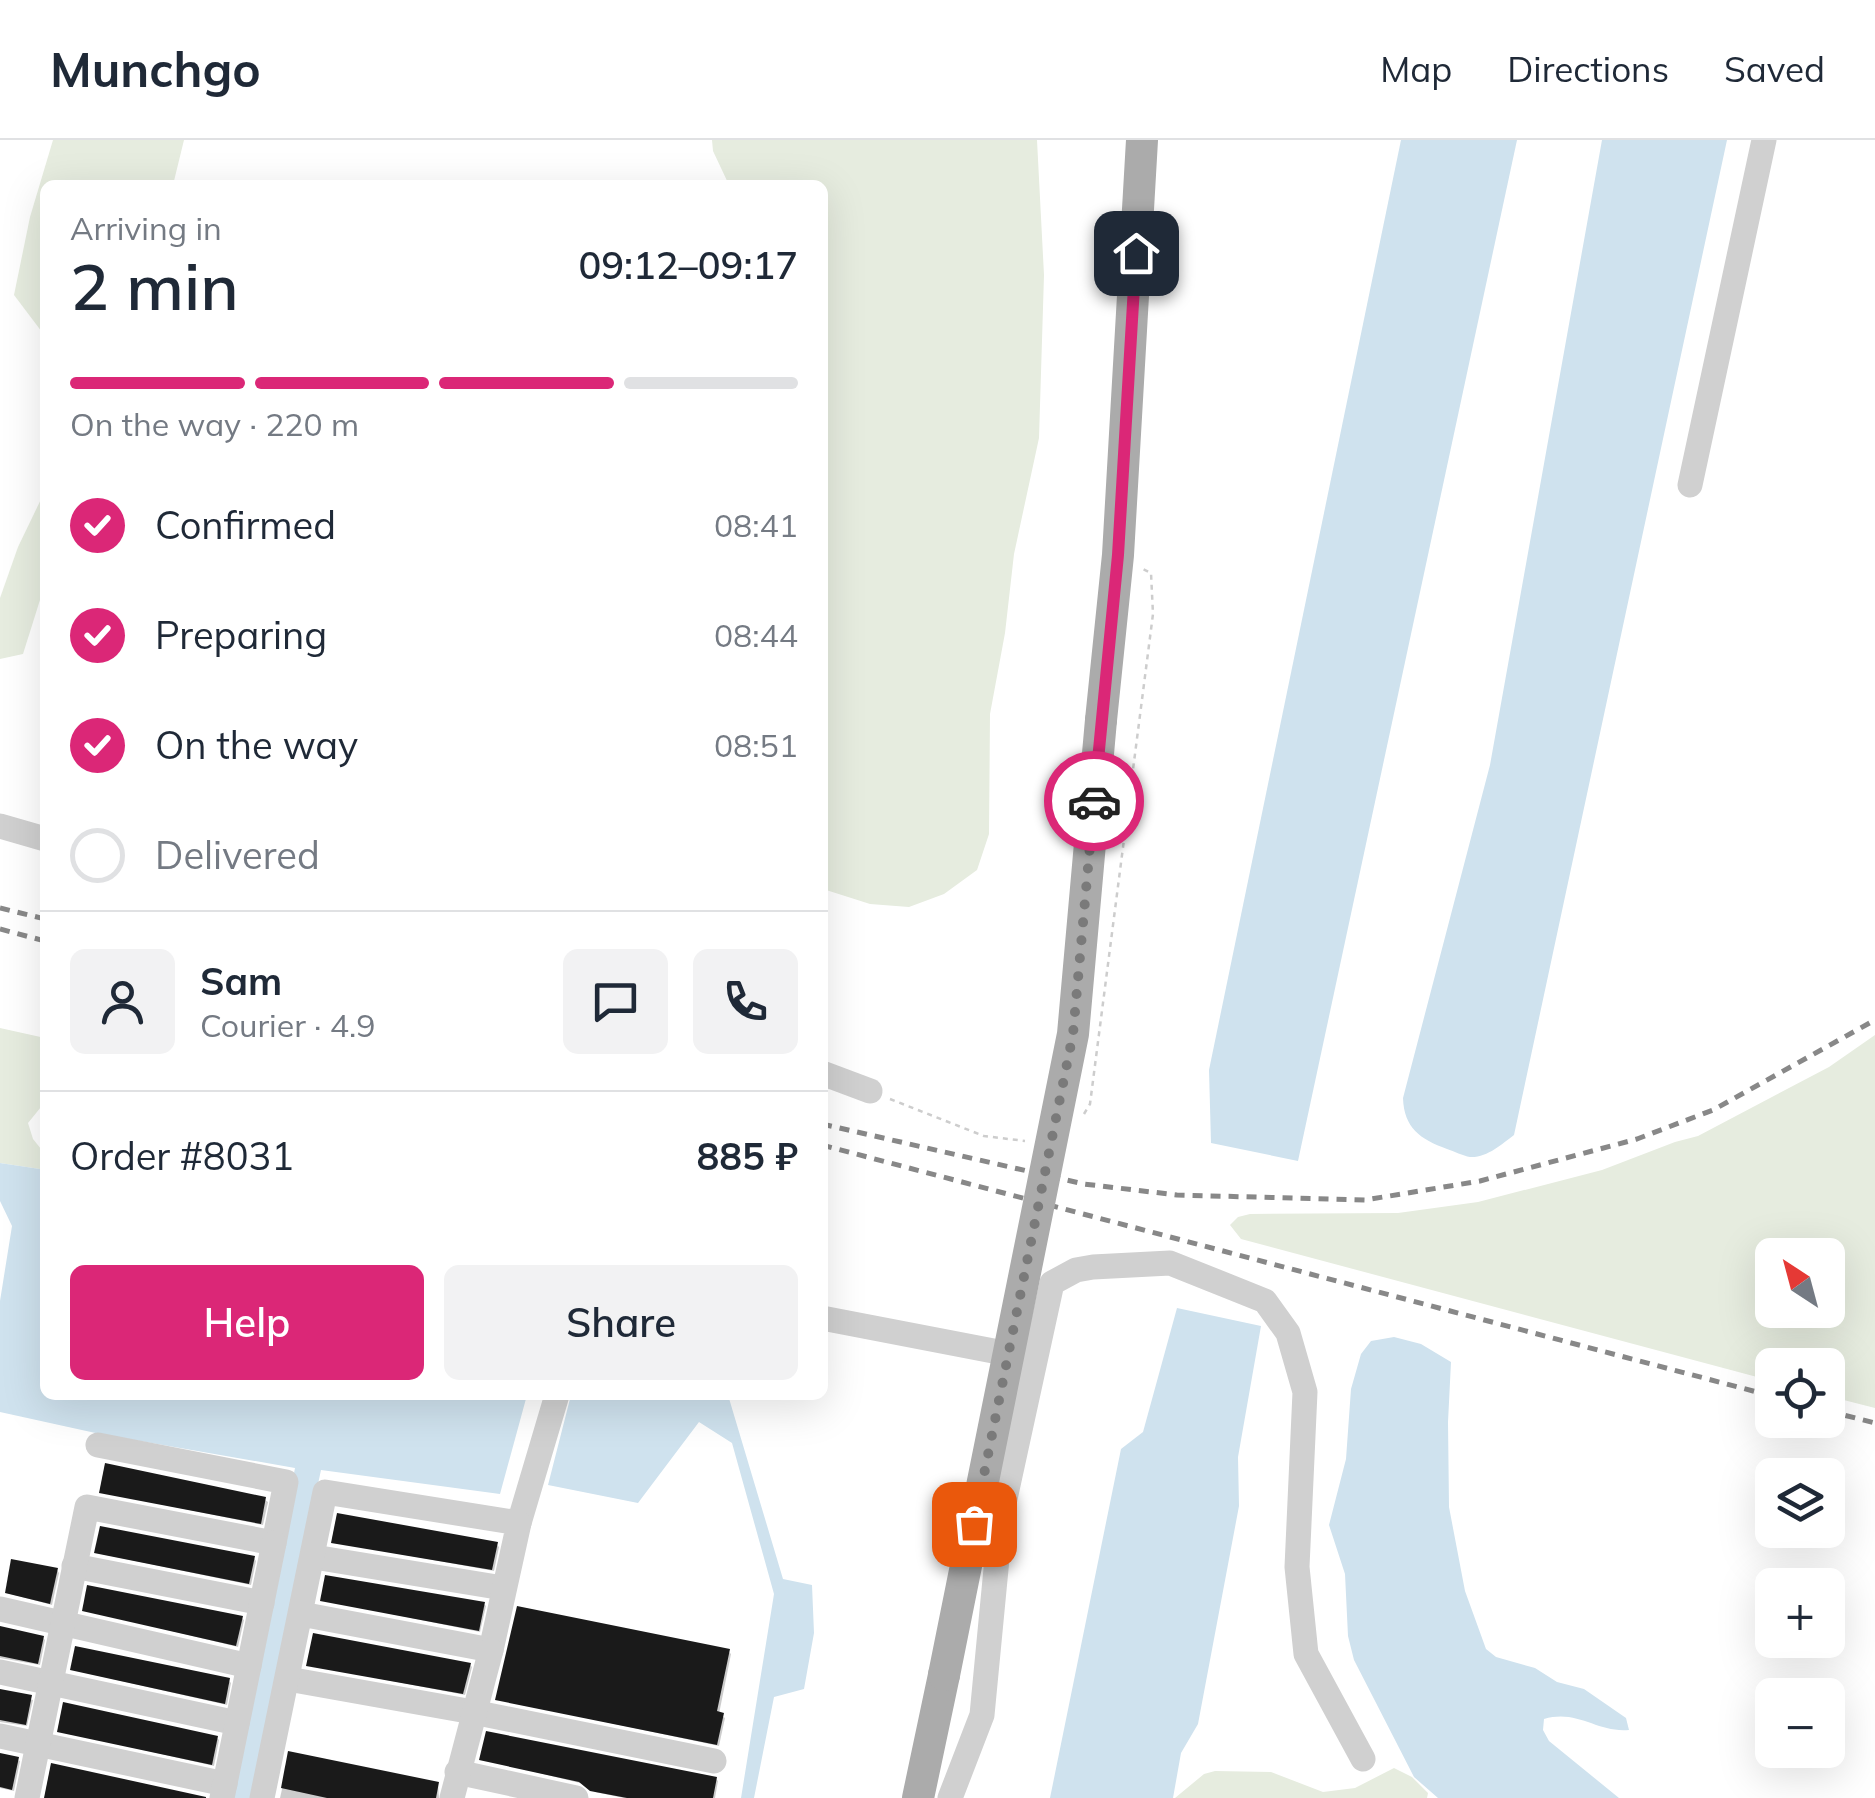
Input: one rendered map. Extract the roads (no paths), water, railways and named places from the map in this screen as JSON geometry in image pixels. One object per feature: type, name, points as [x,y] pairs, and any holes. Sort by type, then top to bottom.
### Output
[{"type":"main road","points":[[918,1798],[1073,1034],[1118,555],[1142,140]]},
{"type":"street","points":[[1690,485],[1764,140]]},
{"type":"street","points":[[0,826],[40,838]]},
{"type":"street","points":[[828,1075],[870,1091]]},
{"type":"street","points":[[950,1798],[982,1715],[1000,1517],[1052,1283],[1076,1270],[1170,1263],[1265,1301],[1288,1332],[1306,1392],[1297,1567],[1306,1654],[1363,1760]]},
{"type":"street","points":[[828,1319],[1035,1359]]},
{"type":"street","points":[[556,1400],[519,1522],[491,1650],[455,1785],[576,1798]]},
{"type":"street","points":[[0,1736],[223,1791],[286,1482],[98,1446]]},
{"type":"street","points":[[263,1798],[325,1492],[519,1522]]},
{"type":"street","points":[[27,1798],[86,1507],[274,1543]]},
{"type":"street","points":[[314,1557],[503,1588]]},
{"type":"street","points":[[74,1566],[262,1604]]},
{"type":"street","points":[[0,1609],[249,1666]]},
{"type":"street","points":[[302,1614],[491,1650]]},
{"type":"street","points":[[0,1672],[237,1723]]},
{"type":"street","points":[[288,1679],[714,1761]]},
{"type":"water","points":[[1401,140],[1517,140],[1298,1161],[1211,1143],[1209,1070]]},
{"type":"water","points":[[1602,140],[1727,140],[1514,1135],[1488,1153],[1470,1157],[1437,1145],[1415,1131],[1406,1117],[1403,1098],[1490,765]]},
{"type":"water","points":[[0,1163],[40,1169],[40,1400],[526,1400],[500,1494],[321,1470],[251,1798],[232,1798],[295,1468],[0,1412],[0,1301],[12,1226],[0,1201]]},
{"type":"water","points":[[1177,1308],[1261,1326],[1238,1457],[1239,1506],[1198,1724],[1181,1753],[1173,1798],[1050,1798],[1121,1449],[1143,1432]]},
{"type":"water","points":[[1394,1337],[1421,1344],[1451,1362],[1449,1507],[1465,1591],[1486,1649],[1496,1657],[1535,1668],[1557,1682],[1584,1689],[1626,1718],[1629,1730],[1556,1717],[1544,1719],[1543,1730],[1549,1741],[1619,1798],[1438,1798],[1414,1777],[1354,1660],[1348,1636],[1345,1574],[1329,1525],[1346,1459],[1351,1389],[1361,1354],[1371,1341]]},
{"type":"water","points":[[570,1400],[729,1400],[783,1579],[812,1585],[814,1633],[804,1689],[774,1697],[754,1798],[741,1798],[774,1594],[732,1443],[699,1422],[638,1503],[548,1485]]},
{"type":"railway","points":[[0,908],[40,918]]},
{"type":"railway","points":[[0,929],[40,940]]},
{"type":"railway","points":[[828,1125],[1084,1184],[1177,1195],[1365,1200],[1480,1181],[1637,1139],[1713,1110],[1875,1020]]},
{"type":"railway","points":[[828,1147],[1755,1392]]},
{"type":"railway","points":[[1845,1415],[1875,1423]]}]
